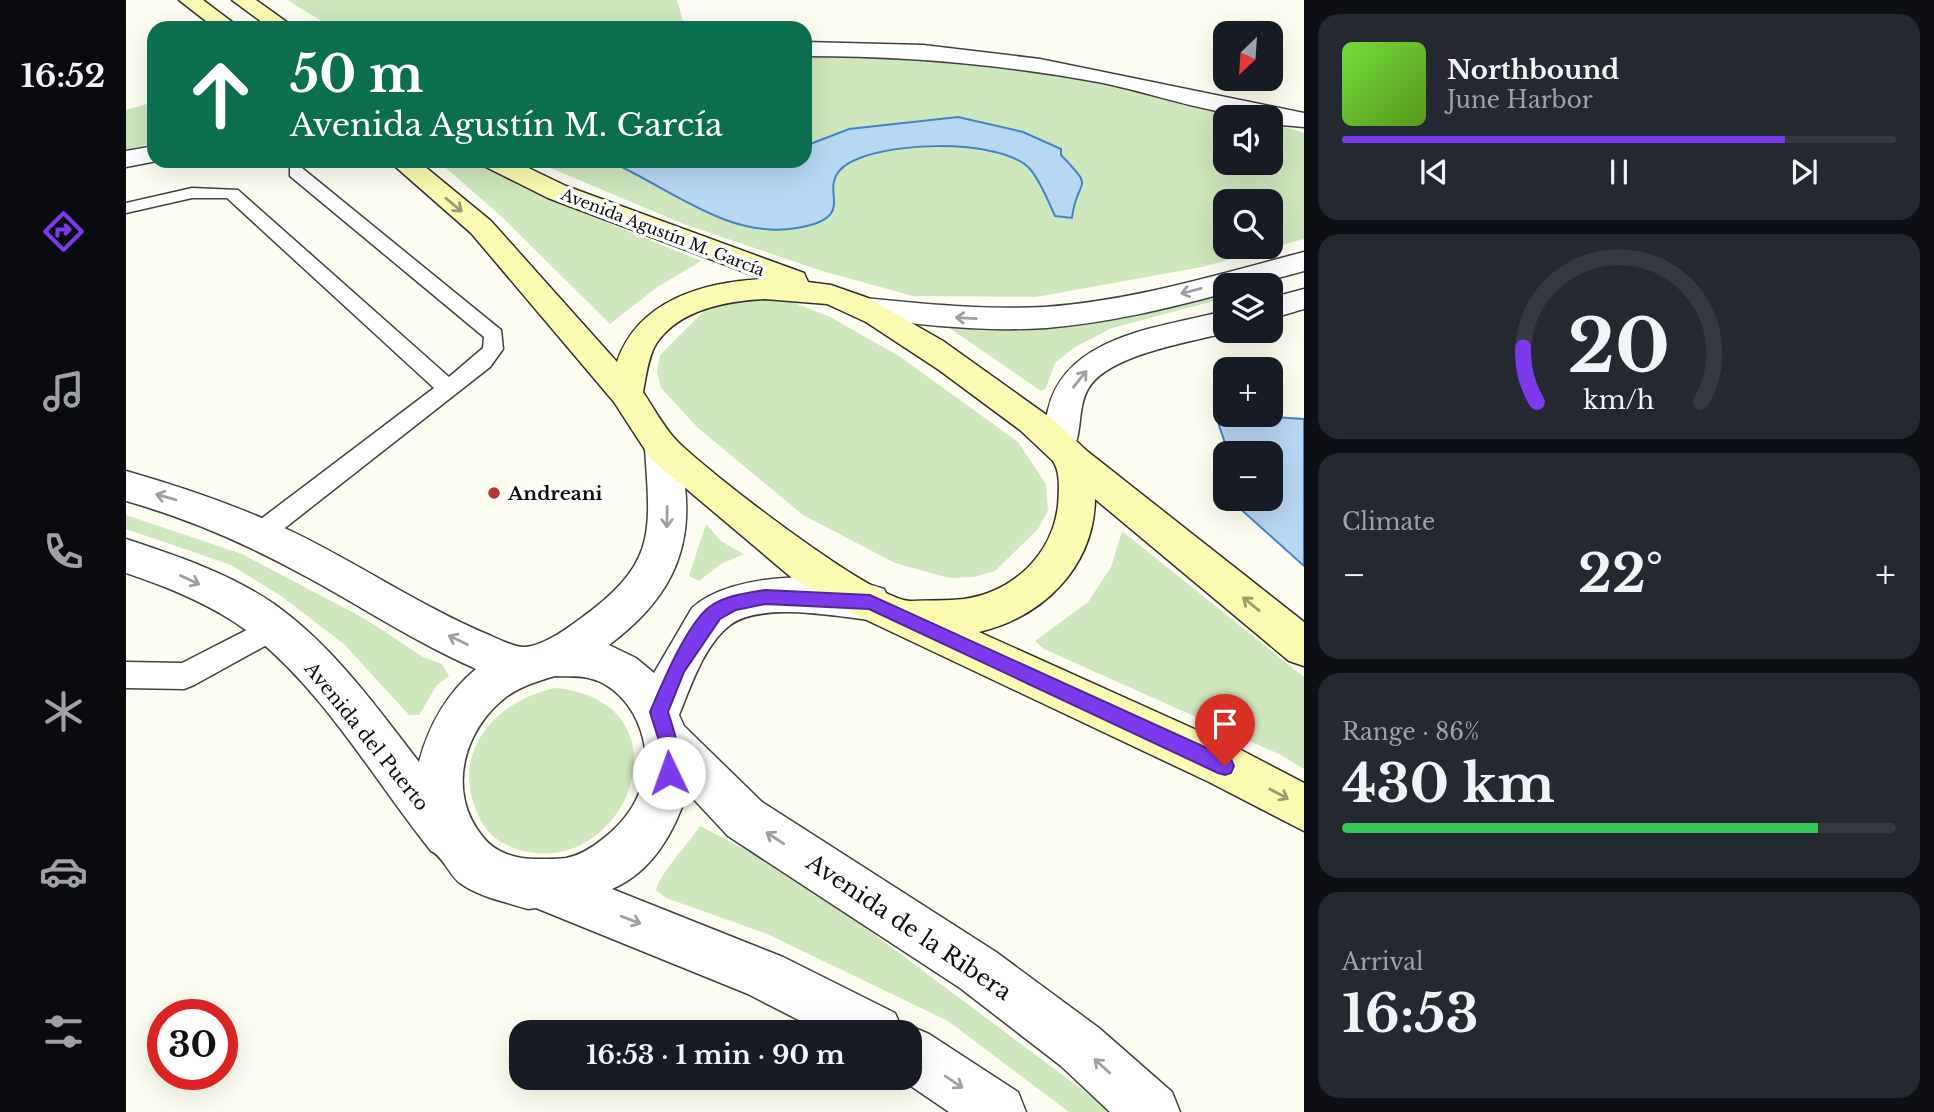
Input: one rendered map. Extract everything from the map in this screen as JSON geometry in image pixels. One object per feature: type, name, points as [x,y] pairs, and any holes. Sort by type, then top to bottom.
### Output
[{"type":"main road","points":[[189,0],[219,21]]},
{"type":"main road","points":[[242,0],[274,21]]},
{"type":"main road","points":[[410,168],[481,227],[626,393],[663,449],[746,520],[796,558],[889,610],[1225,766],[1304,808]]},
{"type":"main road","name":"Avenida Agustín M. García","points":[[507,168],[556,192],[625,219],[850,302]]},
{"type":"main road","points":[[626,393],[639,348],[647,334],[690,303],[722,293],[781,288],[850,302],[958,368],[1067,451],[1304,647]]},
{"type":"main road","points":[[889,610],[966,617],[1022,598],[1049,576],[1066,551],[1077,508],[1067,451]]},
{"type":"street","points":[[812,48],[860,48],[997,57],[1075,69],[1224,105]]},
{"type":"street","points":[[1283,116],[1304,120]]},
{"type":"street","points":[[1283,121],[1304,127]]},
{"type":"street","points":[[126,159],[147,155]]},
{"type":"street","points":[[850,302],[987,319],[1070,315],[1160,299],[1304,261]]},
{"type":"street","points":[[1283,305],[1304,299]]},
{"type":"street","points":[[1067,451],[1067,398],[1079,376],[1105,356],[1213,325]]},
{"type":"street","points":[[663,449],[668,508],[667,535],[661,555],[639,592],[591,637],[490,683],[465,709],[447,740],[438,775],[442,811],[456,844],[479,869],[509,883],[544,887],[765,975],[853,1020]]},
{"type":"street","points":[[126,486],[183,502],[297,552],[405,614],[492,657],[538,662],[587,658],[616,668],[641,687],[663,727]]},
{"type":"street","name":"Avenida del Puerto","points":[[126,556],[169,570],[225,596],[274,628],[331,686],[411,791],[456,844]]},
{"type":"street","points":[[544,887],[580,881],[613,864],[641,839],[660,807],[666,784],[663,727],[678,667],[714,614],[733,604],[765,597],[889,610]]},
{"type":"street","name":"Avenida de la Ribera","points":[[663,727],[745,819],[978,970],[1080,1047],[1152,1112]]},
{"type":"street","points":[[922,1061],[998,1112]]},
{"type":"lane","points":[[258,535],[483,362],[493,349],[494,335],[296,172]]},
{"type":"lane","points":[[126,208],[199,191],[217,190],[232,194],[448,388]]},
{"type":"lane","points":[[126,675],[184,676],[274,628]]},
{"type":"green space","points":[[287,0],[677,0],[683,21],[322,21]]},
{"type":"green space","points":[[874,53],[1067,74],[1213,109],[1213,175],[1283,175],[1283,127],[1304,133],[1304,239],[1283,245],[1283,189],[1213,189],[1213,259],[1231,259],[1202,267],[1036,297],[913,296],[822,271],[681,223],[551,168],[812,168],[812,54]]},
{"type":"green space","points":[[147,104],[147,145],[126,150],[126,110]]},
{"type":"green space","points":[[446,168],[488,168],[523,188],[701,261],[656,288],[610,324],[502,217]]},
{"type":"green space","points":[[1213,294],[1213,301],[1112,328],[1075,347],[1055,363],[1046,388],[1041,391],[948,327],[1068,326]]},
{"type":"green space","points":[[740,297],[787,300],[830,317],[899,356],[1018,442],[1046,484],[1048,511],[1038,529],[995,571],[974,577],[949,578],[895,563],[803,515],[698,428],[661,388],[657,372],[660,355],[708,307]]},
{"type":"green space","points":[[126,515],[242,554],[367,620],[423,657],[442,664],[449,676],[437,685],[419,715],[409,715],[344,644],[281,596],[231,565],[126,529]]},
{"type":"green space","points":[[706,524],[722,542],[744,554],[721,564],[699,581],[689,576]]},
{"type":"green space","points":[[1122,531],[1304,677],[1304,769],[1281,755],[1044,649],[1035,641],[1088,602],[1111,567]]},
{"type":"green space","points":[[555,688],[598,700],[623,723],[634,752],[631,784],[616,814],[592,838],[561,852],[524,851],[502,842],[484,826],[473,802],[469,779],[472,758],[480,738],[493,721],[510,707]]},
{"type":"green space","points":[[700,826],[796,876],[1112,1112],[1069,1112],[948,1021],[765,933],[666,898],[656,890],[659,883]]},
{"type":"water","points":[[958,117],[1023,132],[1061,149],[1061,155],[1082,180],[1072,218],[1055,216],[1030,169],[1015,159],[993,151],[966,147],[907,148],[879,152],[857,159],[841,169],[835,178],[833,211],[827,217],[797,228],[771,230],[722,219],[623,168],[812,168],[812,143],[849,129]]},
{"type":"water","points":[[1283,418],[1304,419],[1304,566],[1243,511],[1283,511],[1283,441],[1225,441],[1220,427],[1283,427]]},
{"type":"place","name":"Andreani","points":[[494,493]]},
{"type":"route","points":[[669,773],[668,741],[659,712],[678,667],[714,614],[733,604],[765,597],[870,602],[1225,766]]}]
